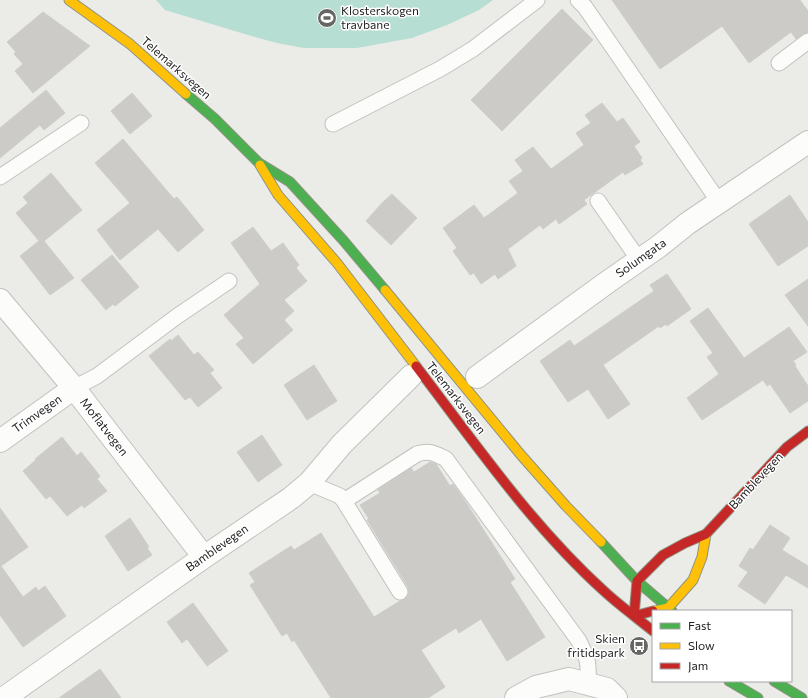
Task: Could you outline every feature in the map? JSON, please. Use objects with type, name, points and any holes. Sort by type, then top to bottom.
[{"type":"main road","name":"Telemarksvegen","points":[[70,0],[147,58],[215,118],[259,163],[278,195],[337,263],[516,497],[566,553],[604,591],[652,630]]},
{"type":"main road","name":"Telemarksvegen","points":[[259,163],[290,182],[343,240],[521,455],[566,506],[637,581],[670,610]]},
{"type":"main road","name":"Bamblevegen","points":[[637,581],[663,555],[706,534],[787,447],[808,430]]},
{"type":"main road","points":[[670,610],[693,580],[702,557],[706,534]]},
{"type":"main road","points":[[637,581],[634,616],[652,612]]},
{"type":"main road","points":[[731,682],[758,698]]},
{"type":"main road","points":[[776,682],[802,698]]},
{"type":"street","name":"Solumgata","points":[[477,377],[719,202],[808,142]]},
{"type":"street","name":"Moflatvegen","points":[[0,300],[74,388],[204,557]]},
{"type":"street","name":"Bamblevegen","points":[[4,698],[204,557],[291,498],[309,483],[342,444],[411,376]]},
{"type":"street","name":"Trimvegen","points":[[0,441],[74,388]]},
{"type":"street","points":[[516,698],[536,687],[569,679],[607,689],[616,698]]},
{"type":"lane","points":[[333,124],[440,69],[473,49],[537,0]]},
{"type":"lane","points":[[578,0],[585,7],[719,202]]},
{"type":"lane","points":[[779,63],[808,41]]},
{"type":"lane","points":[[0,177],[81,123]]},
{"type":"lane","points":[[598,201],[639,260]]},
{"type":"lane","points":[[74,388],[97,376],[176,317],[229,281]]},
{"type":"lane","points":[[344,501],[417,454],[426,451],[435,453],[446,459],[579,641],[587,656],[588,684]]},
{"type":"lane","points":[[309,483],[340,496],[400,592]]},
{"type":"green space","name":"Klosterskogen travbane","points":[[156,0],[493,0],[479,10],[447,25],[412,38],[357,48],[304,48],[277,43],[165,10]]},
{"type":"building","points":[[612,0],[800,0],[808,11],[808,32],[796,39],[791,32],[749,63],[722,26],[660,69]]},
{"type":"building","points":[[562,9],[593,40],[502,131],[471,100]]},
{"type":"building","points":[[43,12],[90,46],[33,93],[15,71],[23,64],[14,54],[16,52],[7,42]]},
{"type":"building","points":[[46,90],[65,113],[44,130],[40,125],[0,158],[0,128]]},
{"type":"building","points":[[132,93],[152,116],[130,134],[111,111]]},
{"type":"building","points":[[602,103],[617,122],[623,118],[640,142],[634,146],[642,158],[640,160],[643,164],[625,175],[623,172],[584,200],[587,204],[559,224],[556,219],[543,229],[540,225],[508,249],[516,266],[498,279],[495,274],[481,284],[474,273],[470,275],[453,251],[457,248],[443,228],[474,205],[484,218],[518,193],[509,181],[523,171],[515,160],[533,147],[551,169],[584,145],[576,133],[591,123],[585,115]]},
{"type":"building","points":[[123,139],[174,199],[177,197],[204,230],[178,252],[158,229],[120,260],[97,230],[130,203],[95,163]]},
{"type":"building","points":[[51,173],[82,210],[44,241],[74,278],[50,295],[20,256],[39,241],[16,213],[28,203],[23,197]]},
{"type":"building","points":[[392,194],[417,218],[391,245],[366,221]]},
{"type":"building","points":[[790,195],[808,222],[808,246],[778,266],[749,224]]},
{"type":"building","points":[[253,227],[271,251],[283,243],[299,265],[296,268],[307,281],[284,300],[294,311],[284,320],[293,330],[253,364],[236,344],[244,338],[224,315],[260,284],[231,243]]},
{"type":"building","points":[[112,255],[139,287],[115,306],[113,304],[106,310],[81,280]]},
{"type":"building","points":[[667,274],[691,309],[667,326],[666,324],[660,328],[659,326],[603,365],[630,404],[608,419],[588,389],[568,402],[540,361],[570,340],[574,346],[654,291],[650,285]]},
{"type":"building","points":[[808,279],[808,326],[785,295]]},
{"type":"building","points":[[708,308],[744,358],[789,327],[807,352],[793,361],[808,386],[808,401],[790,413],[770,384],[767,386],[763,380],[702,420],[687,398],[719,374],[707,357],[713,353],[690,321]]},
{"type":"building","points":[[178,335],[194,355],[198,352],[214,370],[210,373],[222,388],[198,407],[190,397],[185,400],[149,356],[170,339],[171,341]]},
{"type":"building","points":[[314,365],[337,401],[307,420],[284,385]]},
{"type":"building","points":[[262,435],[282,465],[258,482],[237,452]]},
{"type":"building","points":[[62,437],[77,456],[81,452],[100,476],[97,479],[107,491],[84,508],[82,505],[67,516],[50,496],[46,499],[23,471]]},
{"type":"building","points":[[430,462],[436,464],[450,486],[453,484],[467,504],[515,579],[510,582],[545,637],[507,661],[481,619],[459,633],[456,628],[421,650],[445,687],[428,698],[331,698],[294,640],[292,642],[287,633],[282,636],[250,585],[255,582],[249,573],[291,546],[294,550],[321,533],[374,617],[405,599],[409,595],[408,587],[367,520],[369,519],[360,505],[380,493],[378,490],[411,468],[414,472]]},
{"type":"building","points":[[0,508],[28,547],[1,566],[23,597],[36,587],[38,591],[45,586],[66,616],[23,647],[0,615]]},
{"type":"building","points":[[130,518],[149,547],[147,548],[152,555],[128,571],[105,536]]},
{"type":"building","points":[[770,525],[790,538],[782,550],[808,566],[808,588],[786,575],[765,604],[738,586],[748,572],[739,566],[750,548],[753,550]]},
{"type":"building","points":[[193,603],[228,651],[207,666],[187,639],[182,643],[167,622]]},
{"type":"building","points":[[100,669],[121,698],[59,698]]},
{"type":"traffic: fast","points":[[186,94],[215,119],[259,163],[290,182],[343,240],[385,290]]},
{"type":"traffic: fast","points":[[601,542],[637,581],[671,610]]},
{"type":"traffic: fast","points":[[731,682],[758,698]]},
{"type":"traffic: fast","points":[[776,682],[802,698]]},
{"type":"traffic: slow","points":[[69,0],[130,44],[186,94]]},
{"type":"traffic: slow","points":[[260,165],[278,195],[337,263],[416,366]]},
{"type":"traffic: slow","points":[[385,290],[521,455],[566,506],[601,542]]},
{"type":"traffic: slow","points":[[659,610],[668,608],[693,580],[702,557],[706,534]]},
{"type":"traffic: jam","points":[[416,366],[482,454],[552,539],[577,566],[604,591],[652,630]]},
{"type":"traffic: jam","points":[[652,611],[634,616],[637,581],[663,555],[706,534],[787,447],[808,431]]},
{"type":"place","name":"Klosterskogen travbane","points":[[327,18]]},
{"type":"place","name":"Skien fritidspark","points":[[639,646]]}]
